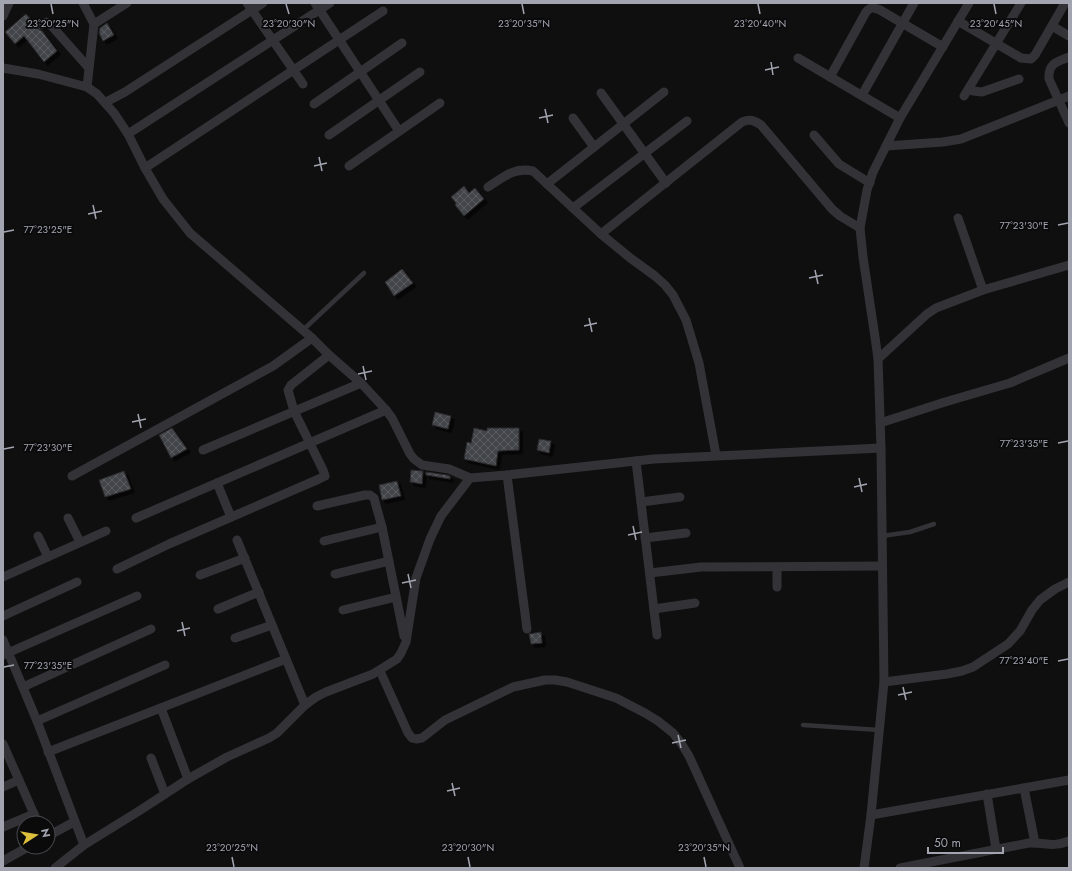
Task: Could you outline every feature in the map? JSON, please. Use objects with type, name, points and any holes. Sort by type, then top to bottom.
[{"type":"street","points":[[3,16],[9,3]]},
{"type":"street","points":[[83,3],[94,24],[88,67],[87,87]]},
{"type":"street","points":[[94,24],[127,3]]},
{"type":"street","points":[[106,102],[125,92],[249,7],[263,3]]},
{"type":"street","points":[[128,134],[272,40],[317,6],[330,3]]},
{"type":"street","points":[[862,95],[914,3]]},
{"type":"street","points":[[864,868],[884,682],[881,448],[878,358],[860,228],[873,172],[900,118],[969,3]]},
{"type":"street","points":[[964,96],[1021,3]]},
{"type":"street","points":[[958,22],[1021,58],[1031,59],[1035,55],[1065,3]]},
{"type":"street","points":[[317,6],[399,131]]},
{"type":"street","points":[[249,7],[303,84]]},
{"type":"street","points":[[830,77],[869,8],[874,7],[880,10],[943,47]]},
{"type":"street","points":[[144,168],[383,12]]},
{"type":"street","points":[[41,25],[46,22],[50,24],[88,67]]},
{"type":"street","points":[[1052,26],[1069,36]]},
{"type":"street","points":[[314,104],[402,43]]},
{"type":"street","points":[[1069,57],[1056,62],[1048,71],[1049,79],[1069,122]]},
{"type":"street","points":[[798,58],[900,118]]},
{"type":"street","points":[[3,68],[38,74],[87,87],[106,102],[128,134],[144,168],[163,199],[190,233],[303,330],[360,383],[392,418],[410,454],[417,462],[428,466],[449,468],[470,478],[506,476],[636,461],[716,455],[881,448]]},
{"type":"street","points":[[329,135],[420,72]]},
{"type":"street","points":[[970,87],[973,91],[982,92],[1020,80]]},
{"type":"street","points":[[547,184],[664,92]]},
{"type":"street","points":[[601,93],[666,183]]},
{"type":"street","points":[[886,146],[944,142],[961,139],[1069,96]]},
{"type":"street","points":[[349,166],[440,103]]},
{"type":"street","points":[[573,118],[594,147]]},
{"type":"street","points":[[601,234],[742,122],[748,120],[755,121],[760,125],[832,209],[840,216],[860,228]]},
{"type":"street","points":[[573,208],[686,121]]},
{"type":"street","points":[[814,136],[839,164],[870,183]]},
{"type":"street","points":[[488,187],[517,170],[533,171],[601,234],[665,285],[681,310],[690,331],[699,363],[716,455]]},
{"type":"street","points":[[958,218],[983,290]]},
{"type":"street","points":[[878,358],[927,314],[936,308],[983,290],[1069,265]]},
{"type":"street","points":[[72,476],[273,366],[312,338]]},
{"type":"street","points":[[117,569],[169,544],[324,476],[323,470],[294,411],[288,390],[291,385],[329,355]]},
{"type":"street","points":[[880,423],[1010,383],[1069,358]]},
{"type":"street","points":[[203,450],[360,383]]},
{"type":"street","points":[[136,518],[386,410]]},
{"type":"street","points":[[636,461],[657,635]]},
{"type":"street","points":[[506,476],[527,629]]},
{"type":"street","points":[[54,868],[84,845],[188,779],[227,757],[268,738],[283,728],[305,705],[326,692],[380,671],[397,659],[406,642],[416,578],[430,539],[441,516],[470,478]]},
{"type":"street","points":[[217,483],[231,517]]},
{"type":"street","points":[[317,506],[365,495],[374,498],[382,527],[406,642]]},
{"type":"street","points":[[641,502],[680,497]]},
{"type":"street","points":[[68,518],[80,542]]},
{"type":"street","points":[[324,541],[382,527]]},
{"type":"street","points":[[3,577],[106,531]]},
{"type":"street","points":[[645,538],[686,533]]},
{"type":"street","points":[[38,536],[48,556]]},
{"type":"street","points":[[238,540],[305,705]]},
{"type":"street","points":[[200,575],[245,558]]},
{"type":"street","points":[[335,574],[389,561]]},
{"type":"street","points":[[650,573],[701,567],[882,566]]},
{"type":"street","points":[[777,567],[777,587]]},
{"type":"street","points":[[3,616],[77,582]]},
{"type":"street","points":[[884,682],[947,674],[973,667],[1008,644],[1020,631],[1032,610],[1040,600],[1055,589],[1068,584]]},
{"type":"street","points":[[218,609],[259,592]]},
{"type":"street","points":[[6,654],[137,596]]},
{"type":"street","points":[[344,610],[396,597]]},
{"type":"street","points":[[654,609],[695,603]]},
{"type":"street","points":[[235,638],[272,625]]},
{"type":"street","points":[[23,687],[151,629]]},
{"type":"street","points":[[3,640],[6,654],[23,687],[37,721],[84,845]]},
{"type":"street","points":[[48,752],[286,659]]},
{"type":"street","points":[[37,721],[165,665]]},
{"type":"street","points":[[380,671],[408,733],[412,738],[416,739],[422,738],[445,720],[513,687],[544,680],[567,682],[604,694],[645,713],[673,733],[689,756],[740,868]]},
{"type":"street","points":[[161,708],[188,779]]},
{"type":"street","points":[[3,827],[34,814],[4,746]]},
{"type":"street","points":[[151,758],[166,794]]},
{"type":"street","points":[[3,788],[19,780]]},
{"type":"street","points":[[871,814],[1069,780]]},
{"type":"street","points":[[1024,788],[1035,843]]},
{"type":"street","points":[[987,794],[996,849]]},
{"type":"street","points":[[56,832],[74,822]]},
{"type":"street","points":[[900,868],[996,849],[1035,843],[1055,845],[1069,841]]},
{"type":"street","points":[[3,861],[16,854]]},
{"type":"lane","points":[[303,330],[364,273]]},
{"type":"lane","points":[[882,536],[910,532],[934,524]]},
{"type":"lane","points":[[803,726],[879,730]]},
{"type":"building","points":[[26,14],[35,24],[36,28],[42,31],[57,51],[44,62],[24,36],[15,44],[5,32]]},
{"type":"building","points":[[107,23],[114,35],[103,41],[99,33],[100,28]]},
{"type":"building","points":[[464,186],[469,193],[475,188],[484,199],[464,216],[455,205],[456,203],[451,197]]},
{"type":"building","points":[[402,269],[413,283],[394,296],[385,282]]},
{"type":"building","points":[[435,412],[451,416],[448,429],[432,425]]},
{"type":"building","points":[[172,428],[187,449],[171,458],[159,435]]},
{"type":"building","points":[[474,428],[487,431],[487,428],[519,428],[519,450],[498,451],[496,466],[464,459],[467,442],[471,443]]},
{"type":"building","points":[[539,439],[551,441],[549,453],[537,450]]},
{"type":"building","points":[[411,470],[423,471],[422,484],[410,482]]},
{"type":"building","points":[[124,471],[131,489],[105,497],[99,480]]},
{"type":"building","points":[[426,472],[447,475],[450,476],[450,479],[426,475]]},
{"type":"building","points":[[397,481],[401,496],[382,500],[379,485]]},
{"type":"building","points":[[541,632],[542,643],[531,644],[529,634]]}]
